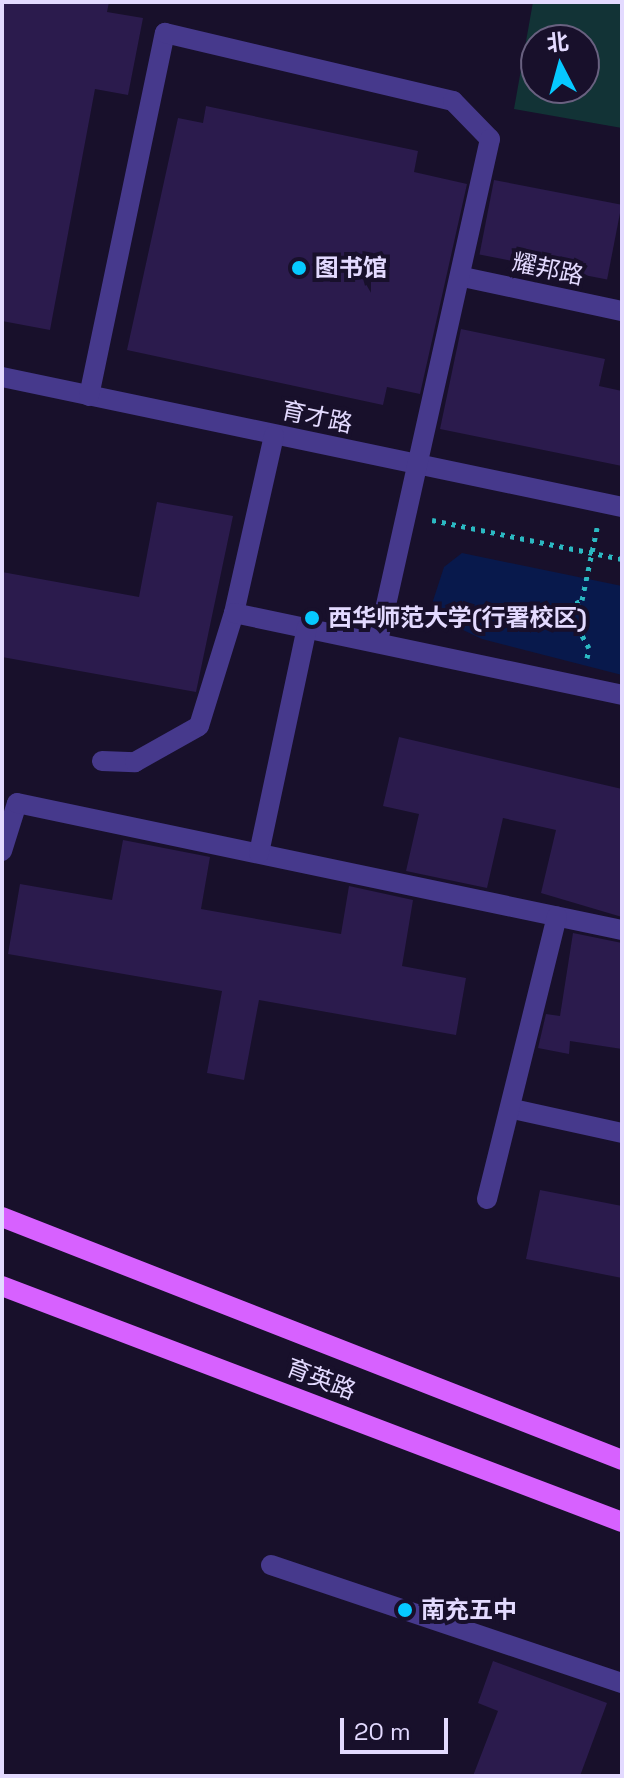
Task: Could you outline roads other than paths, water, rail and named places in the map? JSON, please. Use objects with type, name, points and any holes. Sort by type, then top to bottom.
[{"type":"main road","points":[[2,1217],[622,1460]]},
{"type":"main road","name":"育英路","points":[[2,1286],[622,1522]]},
{"type":"street","points":[[89,396],[165,33],[453,101],[490,139],[463,277],[378,641]]},
{"type":"street","name":"耀邦路","points":[[463,277],[622,311]]},
{"type":"street","name":"育才路","points":[[2,377],[613,505]]},
{"type":"street","points":[[102,761],[135,762],[199,726],[234,613],[274,435]]},
{"type":"street","points":[[234,613],[622,695]]},
{"type":"street","points":[[259,853],[307,627]]},
{"type":"street","points":[[2,851],[17,803],[622,930]]},
{"type":"street","points":[[487,1199],[513,1109],[557,917]]},
{"type":"street","points":[[513,1109],[622,1133]]},
{"type":"street","points":[[271,1565],[622,1683]]},
{"type":"water","points":[[462,553],[622,586],[622,675],[482,639],[436,617],[431,607],[444,567]]},
{"type":"place","name":"图书馆","points":[[299,268]]},
{"type":"place","name":"西华师范大学(行署校区)","points":[[312,618]]},
{"type":"place","name":"南充五中","points":[[405,1610]]}]
